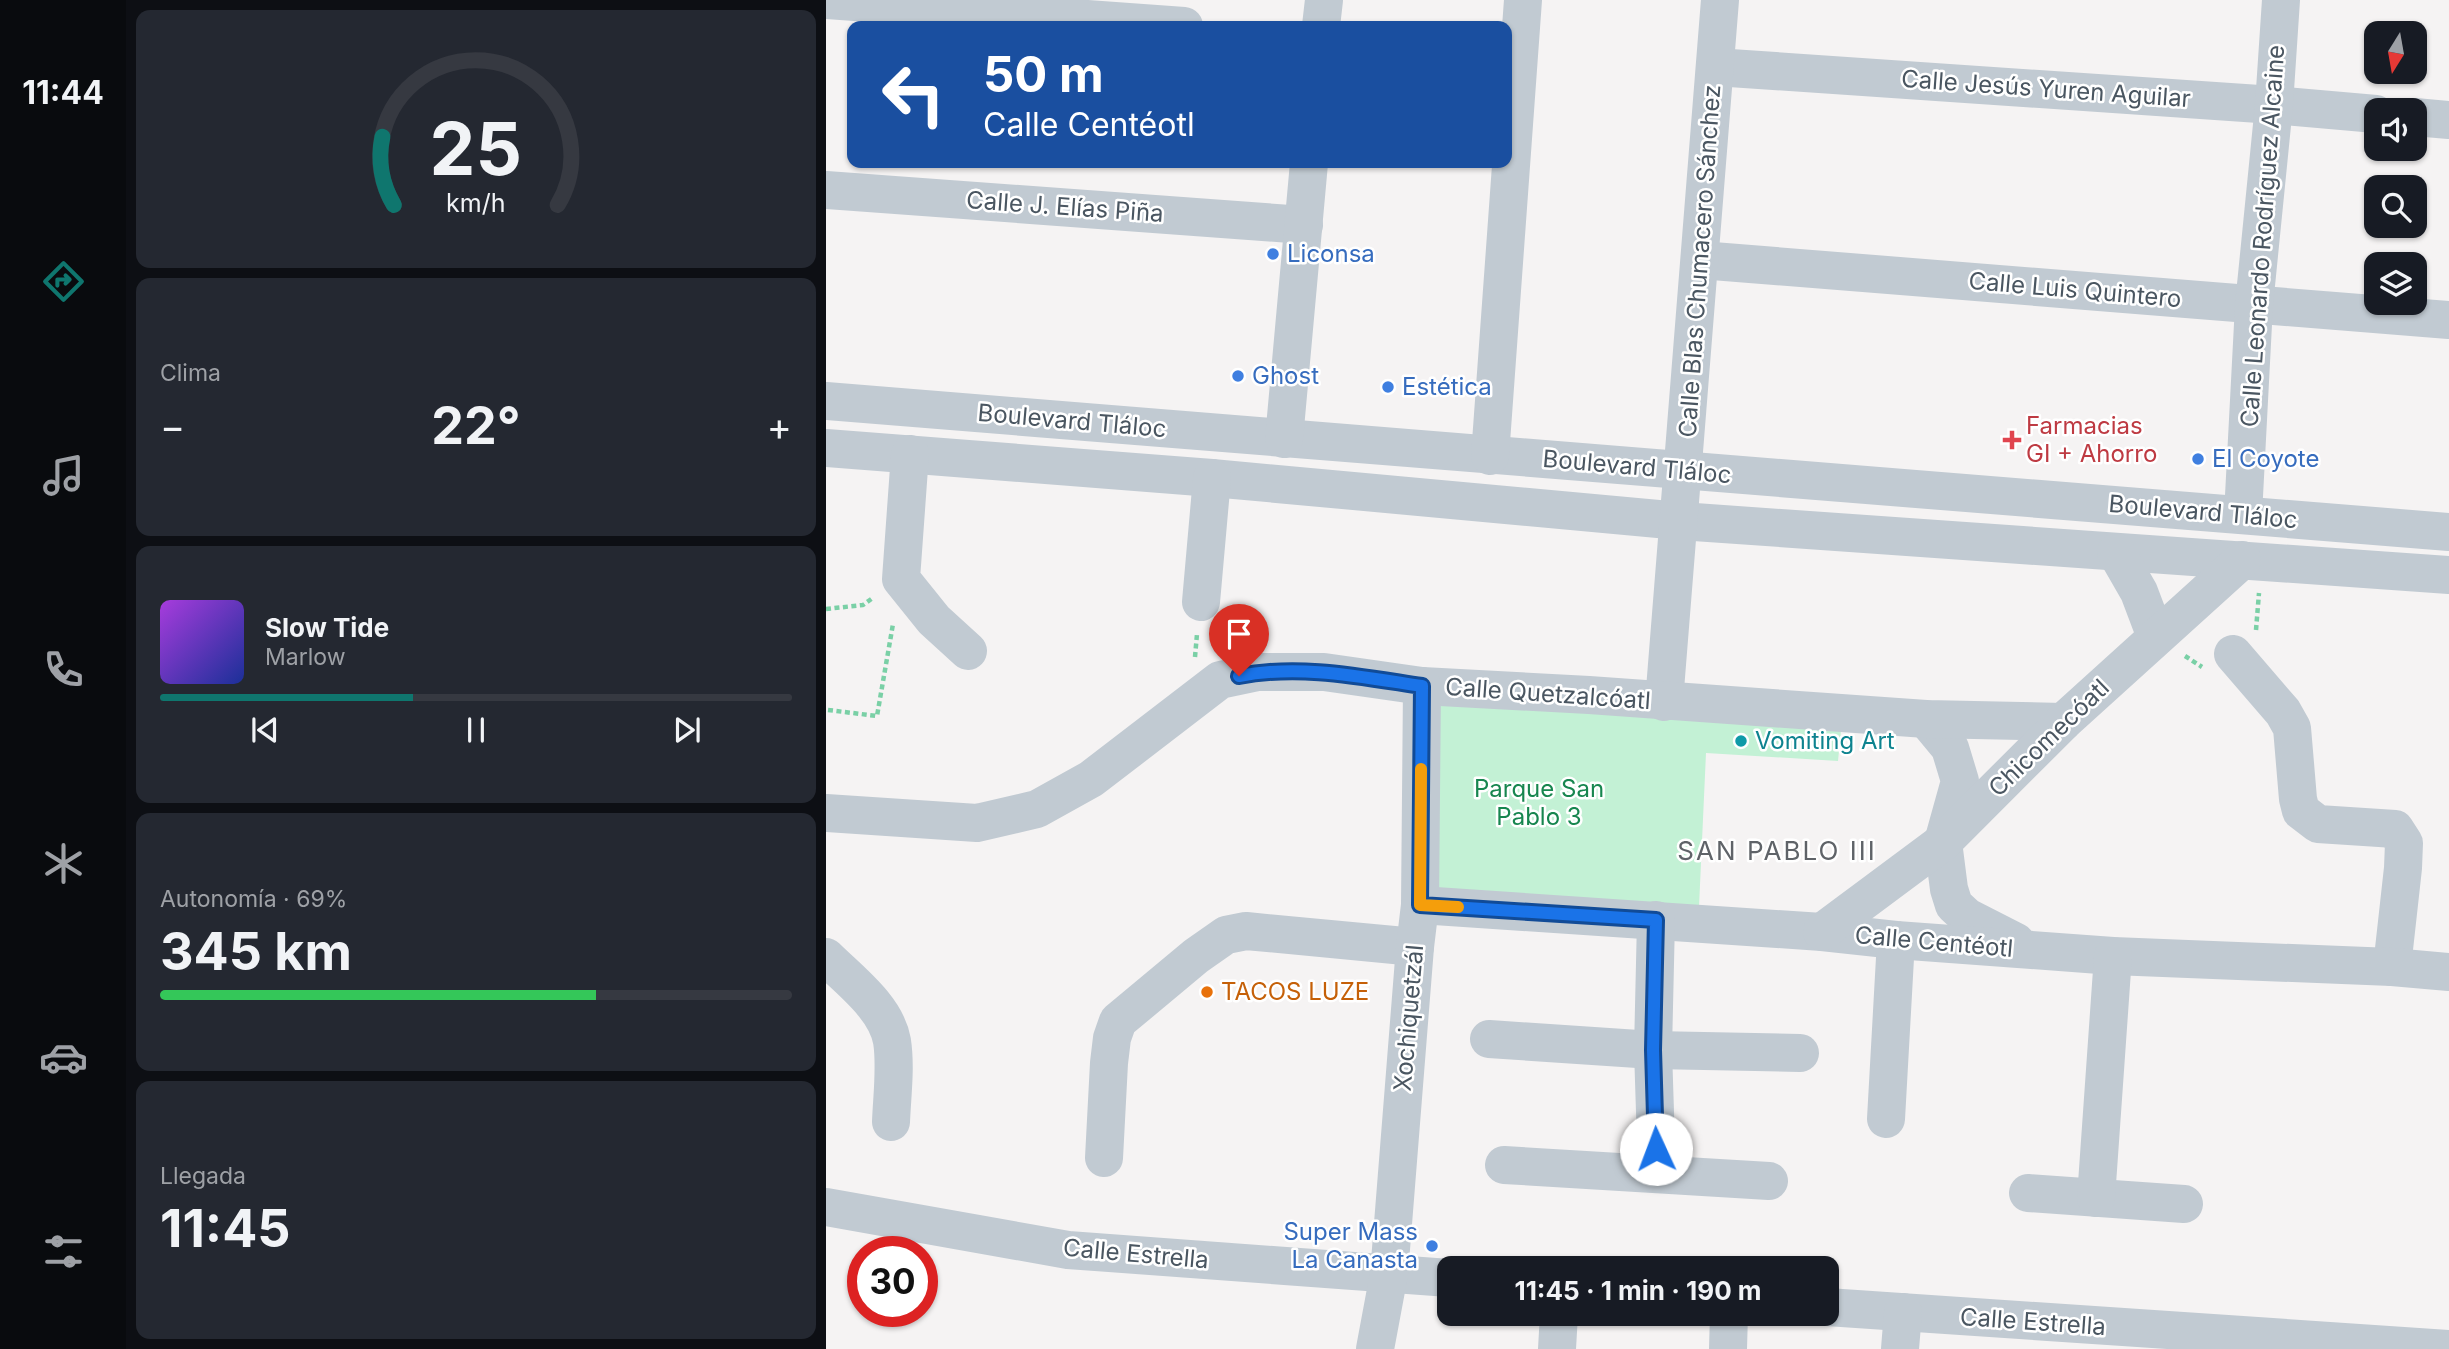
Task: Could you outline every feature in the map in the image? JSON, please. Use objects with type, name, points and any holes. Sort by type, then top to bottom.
[{"type":"street","points":[[826,0],[1115,21]]},
{"type":"street","points":[[1322,21],[1324,0]]},
{"type":"street","points":[[1512,152],[1523,0]]},
{"type":"street","name":"Calle Blas Chumacero Sánchez","points":[[1664,702],[1720,0]]},
{"type":"street","name":"Calle Leonardo Rodríguez Alcaine","points":[[2243,515],[2254,305],[2274,105],[2281,0]]},
{"type":"street","name":"Calle Jesús Yuren Aguilar","points":[[1715,67],[2364,113]]},
{"type":"street","points":[[2427,118],[2449,120]]},
{"type":"street","points":[[1284,439],[1309,168]]},
{"type":"street","points":[[1490,456],[1511,168]]},
{"type":"street","name":"Calle J. Elías Piña","points":[[826,190],[1304,225]]},
{"type":"street","name":"Calle Luis Quintero","points":[[1700,260],[2449,320]]},
{"type":"street","name":"Boulevard Tláloc","points":[[826,401],[2449,533]]},
{"type":"street","name":"Boulevard Tláloc","points":[[826,449],[1212,478],[1680,521],[2449,575]]},
{"type":"street","points":[[910,454],[901,579],[934,620],[968,651]]},
{"type":"street","points":[[1201,602],[1212,478]]},
{"type":"street","points":[[2116,552],[2139,592],[2156,637]]},
{"type":"street","name":"Chicomecóatl","points":[[1822,932],[1943,842],[2063,722],[2242,560]]},
{"type":"street","points":[[2234,654],[2283,712],[2292,728],[2301,811],[2318,824],[2395,829],[2404,843],[2392,967]]},
{"type":"street","name":"Calle Quetzalcóatl","points":[[826,813],[977,823],[1037,809],[1091,779],[1220,680],[1258,672],[1324,672],[1422,686],[1926,719],[2063,722]]},
{"type":"street","name":"Xochiquetzál","points":[[1375,1349],[1389,1274],[1420,905],[1422,686]]},
{"type":"street","points":[[1926,719],[1950,748],[1960,780],[1943,842],[1949,889],[1954,905],[1967,917],[2031,949]]},
{"type":"street","name":"Calle Centéotl","points":[[1420,905],[1822,932],[2113,956],[2392,967],[2449,972]]},
{"type":"street","points":[[1656,920],[1653,1050],[1657,1174]]},
{"type":"street","points":[[1104,1158],[1109,1063],[1112,1038],[1118,1021],[1196,956],[1226,935],[1246,931],[1415,947]]},
{"type":"street","points":[[1886,1119],[1896,940]]},
{"type":"street","points":[[2096,1198],[2113,956]]},
{"type":"street","points":[[826,957],[878,1010],[888,1028],[892,1040],[893,1065],[891,1122]]},
{"type":"street","points":[[1489,1039],[1653,1050],[1800,1053]]},
{"type":"street","points":[[1504,1165],[1769,1181]]},
{"type":"street","points":[[2028,1193],[2184,1204]]},
{"type":"street","name":"Calle Estrella","points":[[826,1207],[1069,1250],[1437,1277]]},
{"type":"street","name":"Calle Estrella","points":[[1839,1311],[1901,1331],[2449,1349]]},
{"type":"street","points":[[1557,1349],[1558,1326]]},
{"type":"street","points":[[1728,1349],[1729,1326]]},
{"type":"path","points":[[826,609],[863,605],[901,579]]},
{"type":"path","points":[[828,710],[877,716],[901,579]]},
{"type":"path","points":[[1189,703],[1201,602]]},
{"type":"green space","name":"Parque San Pablo 3","points":[[1436,702],[1841,731],[1838,761],[1706,753],[1699,907],[1436,890]]},
{"type":"slow traffic","points":[[1421,769],[1420,905],[1458,907]]},
{"type":"place","name":"Liconsa","points":[[1273,254]]},
{"type":"place","name":"Ghost","points":[[1238,376]]},
{"type":"place","name":"Estética","points":[[1388,387]]},
{"type":"place","name":"Farmacias GI + Ahorro","points":[[2012,440]]},
{"type":"place","name":"El Coyote","points":[[2198,459]]},
{"type":"place","name":"Vomiting Art","points":[[1741,741]]},
{"type":"place","name":"TACOS LUZE","points":[[1207,992]]},
{"type":"place","name":"Super Mass La Canasta","points":[[1432,1246]]},
{"type":"district","name":"SAN PABLO III","points":[[1777,851]]},
{"type":"route","points":[[1239,676],[1258,672],[1324,672],[1422,686],[1420,905],[1656,920],[1653,1050],[1656,1149]]}]
